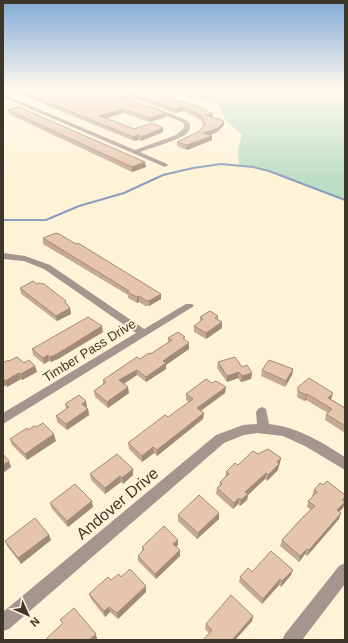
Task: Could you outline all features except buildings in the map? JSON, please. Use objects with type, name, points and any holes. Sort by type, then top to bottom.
[{"type":"street","points":[[63,121],[165,165]]},
{"type":"street","points":[[134,152],[185,132],[187,124],[183,121]]},
{"type":"street","points":[[3,256],[15,256],[30,259],[46,266],[143,333]]},
{"type":"street","name":"Timber Pass Drive","points":[[3,420],[189,306]]},
{"type":"street","points":[[262,412],[263,429]]},
{"type":"street","name":"Andover Drive","points":[[3,623],[220,440],[243,430],[263,429],[296,435],[313,442],[345,464]]},
{"type":"street","points":[[291,640],[345,571]]},
{"type":"green space","points":[[227,121],[345,121],[345,201],[280,175],[253,167],[239,165],[238,149],[242,135]]},
{"type":"waterway","points":[[3,220],[46,220],[79,206],[124,193],[163,175],[193,168],[221,164],[253,167],[269,171],[345,200]]}]
